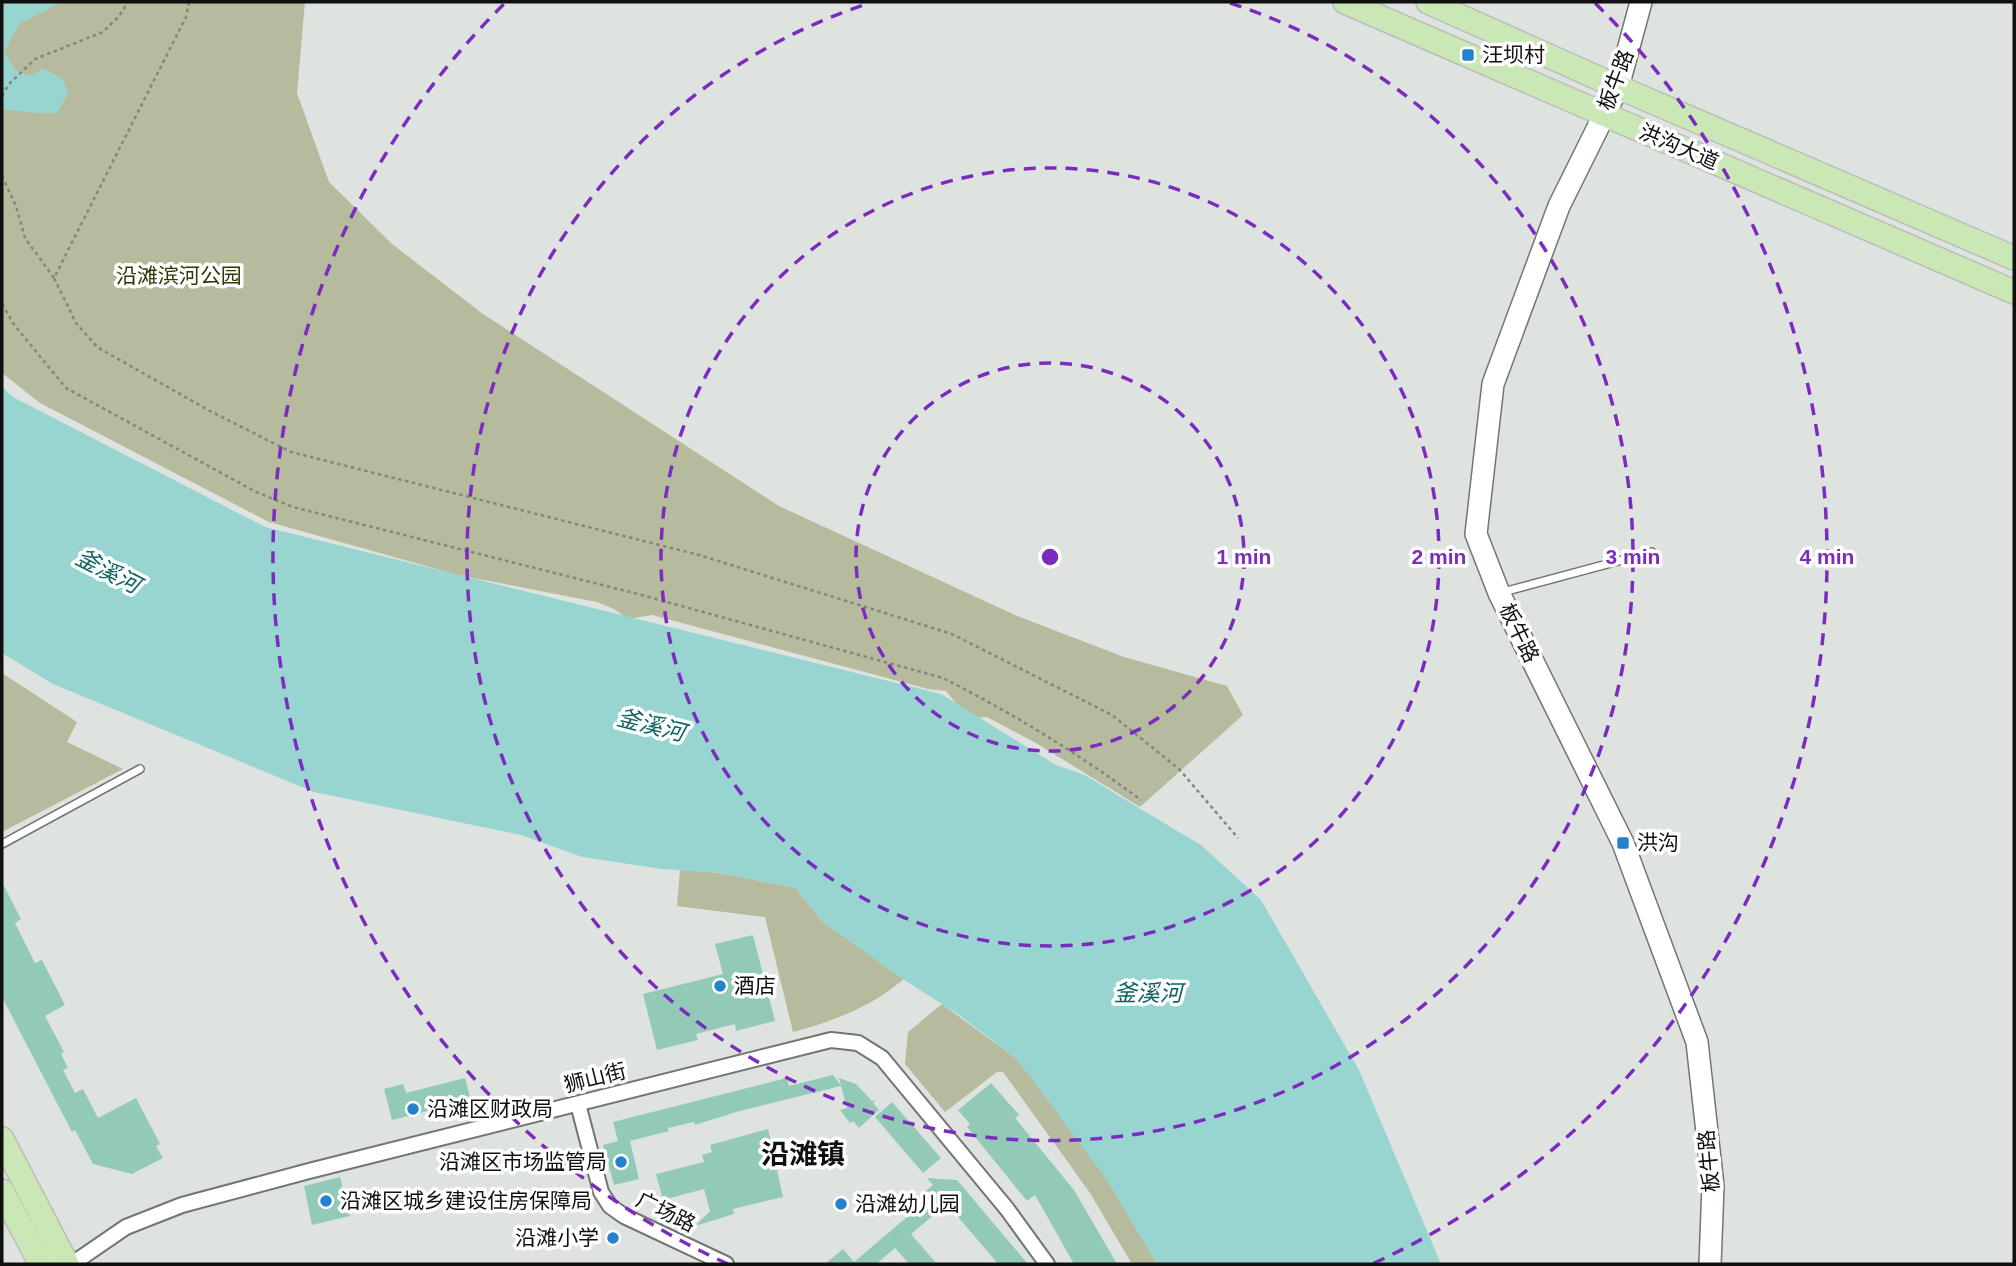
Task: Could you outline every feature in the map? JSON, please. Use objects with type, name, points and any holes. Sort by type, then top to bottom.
[{"type":"main road","name":"洪沟大道","points":[[1345,2],[2014,292]]},
{"type":"main road","name":"洪沟大道","points":[[1427,2],[1618,88],[2014,258]]},
{"type":"main road","name":"板牛路","points":[[1641,2],[1618,88],[1559,206],[1493,384],[1476,534],[1499,593],[1623,844],[1697,1042],[1713,1186],[1710,1264]]},
{"type":"main road","points":[[2,1139],[69,1264]]},
{"type":"main road","points":[[2,1191],[41,1264]]},
{"type":"street","name":"狮山街","points":[[69,1264],[126,1227],[182,1205],[831,1040],[858,1043],[882,1058],[1007,1209],[1047,1264]]},
{"type":"street","name":"广场路","points":[[578,1104],[601,1192],[610,1206],[624,1216],[726,1264]]},
{"type":"lane","points":[[1499,593],[1652,552]]},
{"type":"lane","points":[[2,844],[140,769]]},
{"type":"path","points":[[2,96],[9,85],[35,60],[103,32],[128,2]]},
{"type":"path","points":[[54,278],[186,17],[189,2]]},
{"type":"path","points":[[2,176],[16,206],[24,238],[54,278],[76,323],[97,347],[210,411],[291,452],[699,555],[952,634],[1112,715],[1179,769],[1238,838]]},
{"type":"path","points":[[2,194],[8,190]]},
{"type":"path","points":[[2,304],[15,326],[66,388],[256,492],[293,507],[634,593],[943,678],[1000,708],[1101,771],[1141,800]]},
{"type":"green space","name":"沿滩滨河公园","points":[[2,2],[305,2],[297,93],[329,182],[392,244],[483,314],[779,506],[1015,615],[1124,657],[1227,686],[1243,715],[1140,807],[1036,743],[987,717],[974,718],[960,708],[946,691],[928,689],[652,615],[628,619],[597,602],[458,575],[269,522],[40,403],[2,373]]},
{"type":"green space","points":[[2,673],[77,722],[67,742],[123,769],[2,832]]},
{"type":"green space","points":[[680,870],[720,873],[796,888],[822,921],[904,979],[878,998],[852,1012],[793,1032],[765,917],[677,906]]},
{"type":"green space","points":[[942,1004],[1018,1060],[1108,1180],[1157,1264],[1132,1264],[1090,1193],[1003,1072],[997,1072],[945,1112],[905,1064],[908,1032]]},
{"type":"water","points":[[2,2],[62,2],[19,24],[4,52],[15,70],[30,76],[43,68],[63,79],[68,94],[57,113],[2,109]]},
{"type":"water","name":"釜溪河","points":[[2,387],[13,397],[265,527],[941,694],[1056,765],[1085,775],[1201,845],[1261,900],[1359,1070],[1441,1264],[1157,1264],[1107,1180],[1018,1060],[959,1015],[895,974],[822,921],[796,888],[720,873],[662,869],[582,857],[521,835],[314,792],[53,684],[2,653]]},
{"type":"building","points":[[2,882],[21,919],[15,923],[35,963],[42,960],[65,1005],[45,1016],[64,1052],[61,1054],[68,1068],[63,1070],[75,1093],[83,1089],[98,1118],[136,1098],[160,1144],[156,1146],[163,1158],[132,1174],[93,1164],[75,1130],[72,1132],[2,997]]},
{"type":"building","name":"酒店","points":[[753,935],[775,1021],[736,1031],[735,1024],[696,1034],[698,1040],[657,1050],[643,994],[723,974],[715,944]]},
{"type":"building","points":[[833,1075],[841,1085],[839,1078],[856,1084],[872,1101],[876,1100],[873,1103],[879,1110],[859,1128],[853,1121],[850,1123],[840,1110],[847,1108],[841,1086],[695,1125],[694,1122],[668,1128],[669,1131],[630,1141],[639,1179],[614,1185],[603,1145],[618,1141],[613,1122],[787,1078],[789,1086]]},
{"type":"building","name":"沿滩区财政局","points":[[465,1078],[471,1100],[392,1120],[384,1089],[403,1084],[406,1093]]},
{"type":"building","points":[[991,1083],[1019,1115],[1015,1118],[1074,1190],[1117,1264],[1074,1264],[1035,1195],[1027,1201],[967,1127],[970,1124],[958,1110]]},
{"type":"building","points":[[892,1102],[941,1158],[923,1173],[875,1117]]},
{"type":"building","points":[[768,1129],[783,1197],[733,1209],[734,1214],[695,1226],[710,1211],[704,1189],[663,1200],[656,1174],[704,1162],[702,1155],[712,1152],[710,1145]]},
{"type":"building","name":"沿滩区城乡建设住房保障局","points":[[340,1177],[350,1216],[312,1225],[304,1186]]},
{"type":"building","points":[[927,1178],[957,1180],[1028,1264],[998,1264],[947,1204],[911,1234],[937,1264],[909,1264],[895,1248],[876,1264],[825,1264],[843,1249],[854,1262],[914,1211],[909,1205],[933,1185]]},
{"type":"place","name":"汪坝村","points":[[1468,55]]},
{"type":"place","name":"洪沟","points":[[1623,843]]},
{"type":"place","name":"酒店","points":[[720,986]]},
{"type":"place","name":"沿滩区财政局","points":[[413,1109]]},
{"type":"place","name":"沿滩区市场监管局","points":[[621,1162]]},
{"type":"place","name":"沿滩区城乡建设住房保障局","points":[[326,1201]]},
{"type":"place","name":"沿滩幼儿园","points":[[841,1204]]},
{"type":"place","name":"沿滩小学","points":[[613,1238]]},
{"type":"district","name":"沿滩镇","points":[[803,1154]]}]
